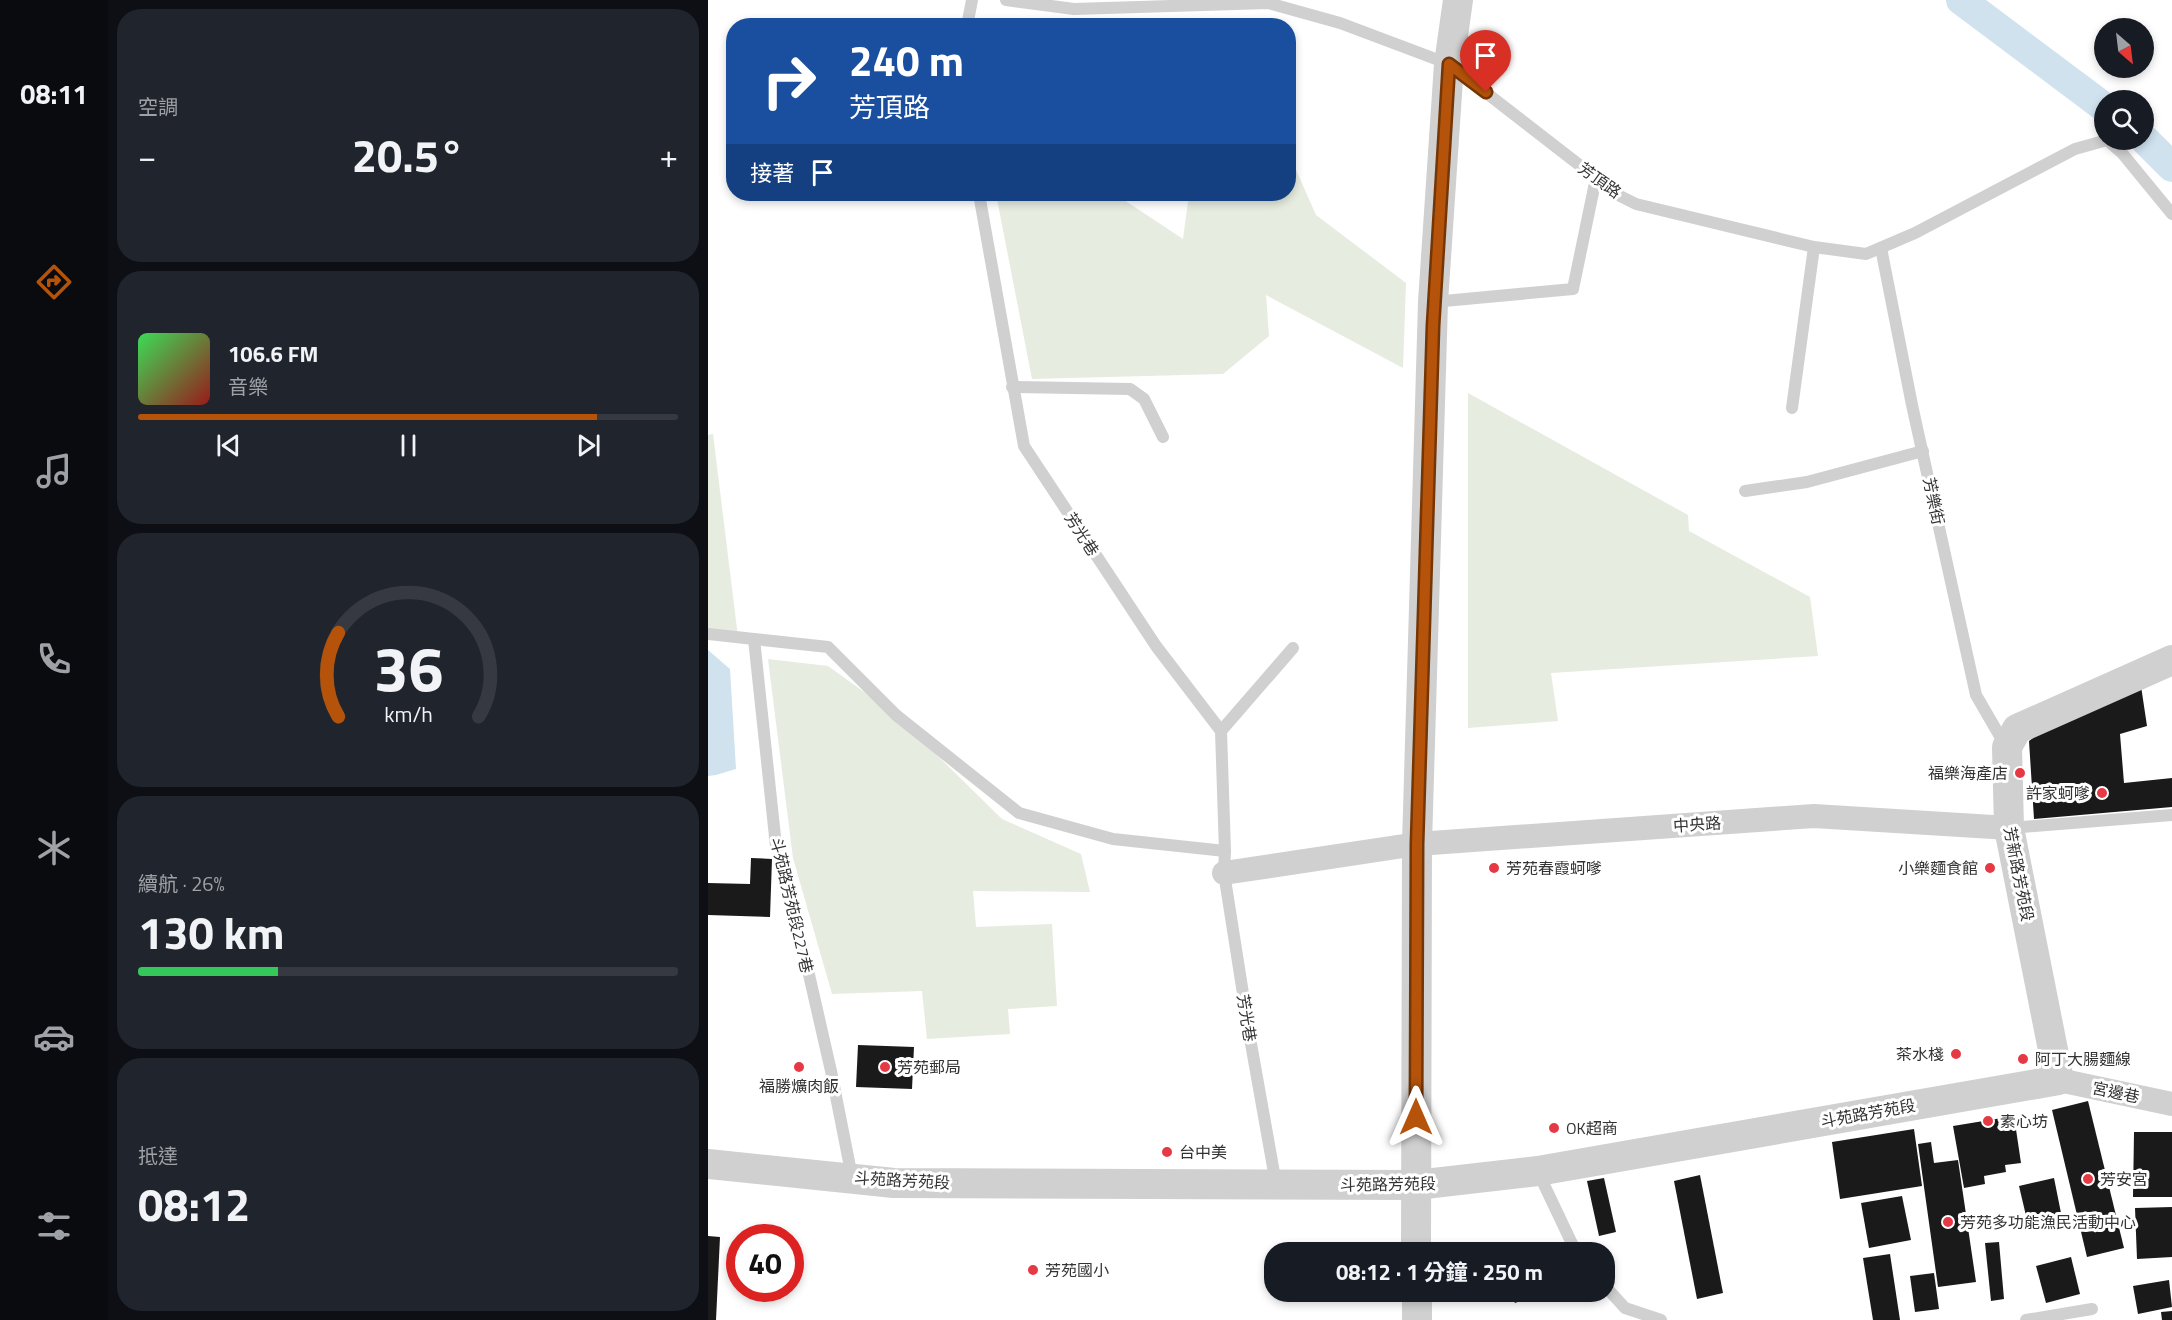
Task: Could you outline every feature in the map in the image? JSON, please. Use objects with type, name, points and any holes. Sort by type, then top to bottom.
[{"type":"street","points":[[1416,1242],[1417,844],[1433,302],[1449,64],[1458,0]]},
{"type":"street","points":[[2007,747],[2017,729],[2172,660]]},
{"type":"street","name":"芳新路芳苑段","points":[[2007,747],[2009,828],[2060,1080]]},
{"type":"street","name":"中央路","points":[[1225,862],[1417,844],[1814,816],[2009,828]]},
{"type":"street","name":"斗苑路芳苑段","points":[[708,1164],[894,1183],[1416,1185],[1538,1171],[2060,1080]]},
{"type":"street","name":"宮邊巷","points":[[2060,1080],[2172,1104]]},
{"type":"street","points":[[1417,1302],[1417,1320]]},
{"type":"lane","points":[[969,18],[972,0]]},
{"type":"lane","name":"芳頂路","points":[[1006,0],[1074,9],[1268,3],[1340,23],[1449,64],[1618,195],[1636,204],[1814,247],[1866,254],[1915,233],[2075,149],[2107,140],[2122,153],[2172,214]]},
{"type":"lane","points":[[1433,302],[1573,289],[1596,178]]},
{"type":"lane","name":"芳光巷","points":[[981,201],[1024,446],[1156,646],[1221,731],[1225,862],[1250,1038],[1276,1185]]},
{"type":"lane","points":[[1792,408],[1814,247]]},
{"type":"lane","name":"芳樂街","points":[[1881,248],[1976,694],[2007,747]]},
{"type":"lane","points":[[1012,387],[1130,389],[1144,399],[1163,436]]},
{"type":"lane","points":[[1745,491],[1807,482],[1923,451]]},
{"type":"lane","points":[[708,634],[828,647],[896,715],[1019,813],[1113,839],[1225,862]]},
{"type":"lane","name":"斗苑路芳苑段227巷","points":[[754,639],[776,846],[802,944],[831,1071],[852,1178]]},
{"type":"lane","points":[[1221,731],[1293,648]]},
{"type":"lane","name":"中央路","points":[[2009,828],[2172,815]]},
{"type":"lane","points":[[1538,1171],[1571,1242]]},
{"type":"lane","points":[[1615,1297],[1625,1308],[1661,1320]]},
{"type":"lane","points":[[2026,1320],[2092,1309]]},
{"type":"shaded area","points":[[1296,170],[1316,215],[1406,283],[1403,368],[1266,295],[1269,336],[1223,374],[1032,379],[997,201],[1126,201],[1183,239],[1188,201],[1296,201]]},
{"type":"shaded area","points":[[1468,393],[1688,515],[1689,531],[1810,597],[1818,656],[1551,673],[1558,721],[1468,728]]},
{"type":"shaded area","points":[[713,434],[738,637],[708,634],[708,435]]},
{"type":"shaded area","points":[[768,659],[828,666],[896,715],[1002,819],[1081,854],[1090,892],[973,891],[976,927],[1052,924],[1057,1006],[1008,1009],[1010,1034],[927,1039],[922,991],[832,994],[793,858]]},
{"type":"water","points":[[708,650],[730,669],[736,769],[708,776]]},
{"type":"building","points":[[2141,686],[2147,726],[2120,734],[2124,783],[2172,778],[2172,807],[2034,819],[2029,741],[2051,724]]},
{"type":"building","points":[[751,858],[772,859],[770,917],[708,915],[708,883],[750,884]]},
{"type":"building","name":"芳苑郵局","points":[[858,1045],[914,1047],[912,1089],[856,1087]]},
{"type":"building","name":"芳安宮","points":[[2088,1101],[2124,1248],[2087,1257],[2052,1110]]},
{"type":"building","points":[[2014,1116],[2021,1163],[2005,1165],[2006,1172],[1984,1176],[1985,1184],[1964,1188],[1953,1126]]},
{"type":"building","points":[[1914,1129],[1922,1186],[1840,1199],[1832,1142]]},
{"type":"building","points":[[2134,1132],[2172,1132],[2172,1197],[2133,1197]]},
{"type":"building","name":"芳苑多功能漁民活動中心","points":[[1931,1142],[1934,1163],[1958,1160],[1976,1282],[1938,1287],[1918,1144]]},
{"type":"building","points":[[1700,1175],[1723,1293],[1697,1299],[1674,1181]]},
{"type":"building","points":[[1604,1178],[1616,1232],[1599,1236],[1587,1181]]},
{"type":"building","points":[[2054,1178],[2061,1213],[2027,1220],[2019,1186]]},
{"type":"building","points":[[1902,1196],[1911,1240],[1869,1248],[1861,1203]]},
{"type":"building","points":[[2172,1207],[2172,1257],[2137,1259],[2135,1208]]},
{"type":"building","points":[[708,1236],[720,1237],[716,1320],[708,1320]]},
{"type":"building","points":[[1999,1242],[2004,1299],[1991,1301],[1985,1243]]},
{"type":"building","points":[[1890,1254],[1900,1320],[1873,1320],[1863,1258]]},
{"type":"building","points":[[2071,1257],[2080,1294],[2046,1303],[2036,1266]]},
{"type":"building","points":[[1934,1273],[1939,1309],[1915,1312],[1910,1276]]},
{"type":"building","points":[[2169,1280],[2172,1307],[2138,1314],[2133,1286]]},
{"type":"building","points":[[2172,1311],[2172,1320],[2162,1320],[2161,1312]]},
{"type":"waterway","points":[[1961,0],[2094,100]]},
{"type":"waterway","points":[[2154,149],[2172,167]]},
{"type":"place","name":"福樂海產店","points":[[2020,773]]},
{"type":"place","name":"許家蚵嗲","points":[[2102,793]]},
{"type":"place","name":"芳苑春霞蚵嗲","points":[[1494,868]]},
{"type":"place","name":"小樂麵食館","points":[[1990,868]]},
{"type":"place","name":"茶水棧","points":[[1956,1054]]},
{"type":"place","name":"阿丁大腸麵線","points":[[2023,1059]]},
{"type":"place","name":"福勝爌肉飯","points":[[799,1067]]},
{"type":"place","name":"芳苑郵局","points":[[885,1067]]},
{"type":"place","name":"素心坊","points":[[1988,1121]]},
{"type":"place","name":"OK超商","points":[[1554,1128]]},
{"type":"place","name":"台中美","points":[[1167,1152]]},
{"type":"place","name":"芳安宮","points":[[2088,1179]]},
{"type":"place","name":"芳苑多功能漁民活動中心","points":[[1948,1222]]},
{"type":"place","name":"芳苑國小","points":[[1033,1270]]},
{"type":"route","points":[[1416,1117],[1417,844],[1433,302],[1449,64],[1486,92]]}]
